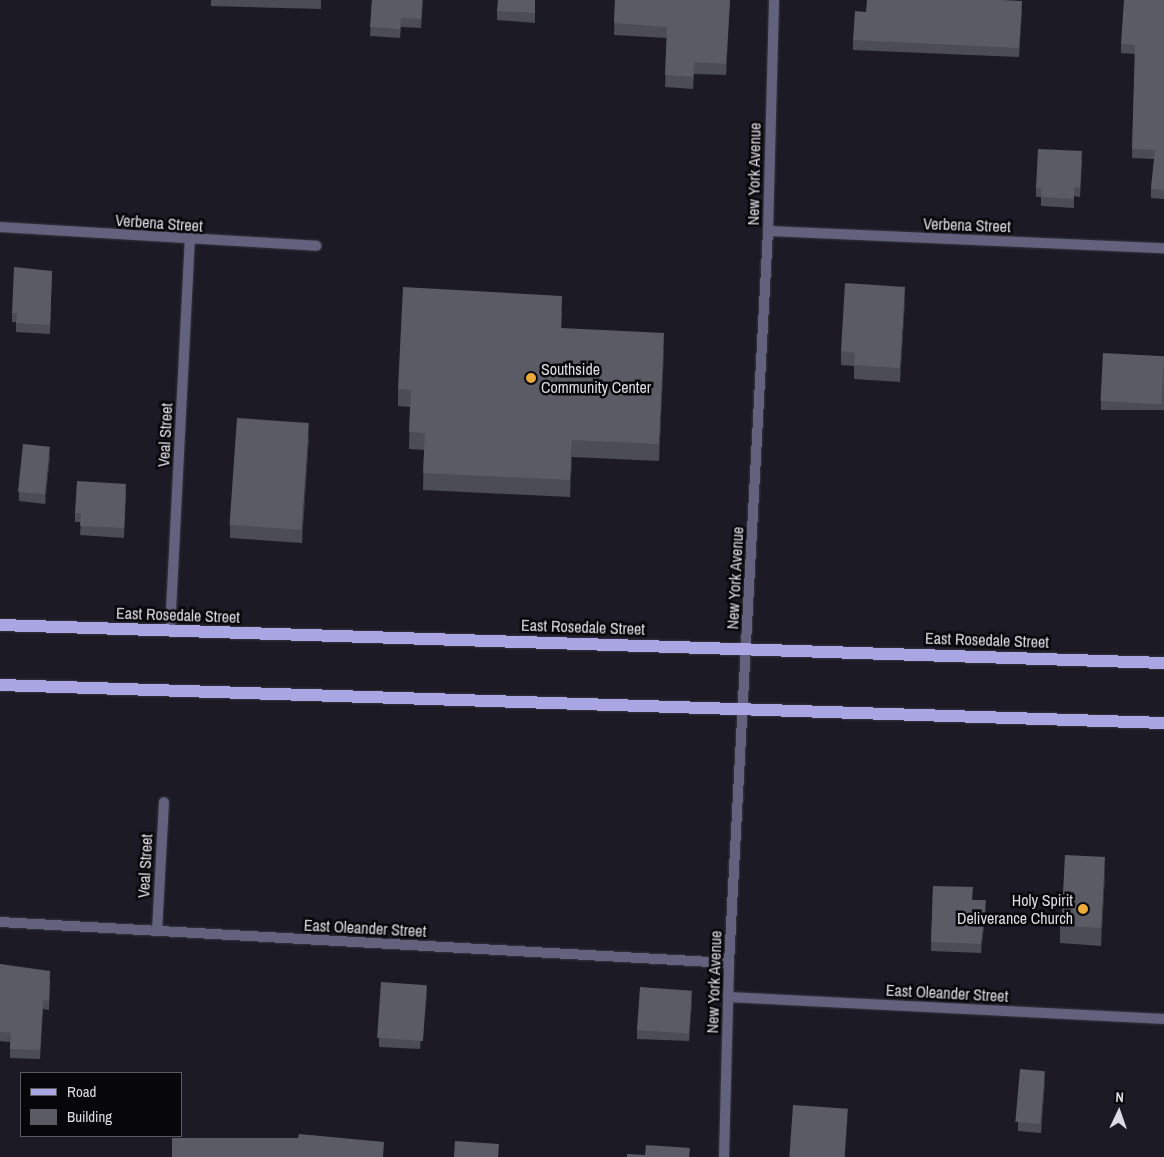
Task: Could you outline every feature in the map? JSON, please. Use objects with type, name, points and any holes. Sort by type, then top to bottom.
[{"type":"main road","name":"East Rosedale Street","points":[[0,625],[1164,663]]},
{"type":"main road","points":[[0,685],[1164,723]]},
{"type":"street","name":"New York Avenue","points":[[724,1157],[729,963],[768,231],[774,0]]},
{"type":"street","name":"Verbena Street","points":[[0,227],[190,240],[316,246]]},
{"type":"street","name":"Verbena Street","points":[[768,231],[1164,248]]},
{"type":"street","name":"Veal Street","points":[[170,631],[190,240]]},
{"type":"street","name":"Veal Street","points":[[157,931],[164,802]]},
{"type":"street","name":"East Oleander Street","points":[[0,922],[729,963]]},
{"type":"street","name":"East Oleander Street","points":[[728,997],[1164,1019]]},
{"type":"building","points":[[372,0],[422,0],[421,19],[401,18],[400,29],[370,27]]},
{"type":"building","points":[[498,0],[535,0],[535,13],[497,11]]},
{"type":"building","points":[[615,0],[730,0],[726,64],[694,62],[693,77],[665,75],[667,27],[614,23]]},
{"type":"building","points":[[867,0],[1022,1],[1019,48],[853,40],[855,11],[866,12]]},
{"type":"building","points":[[1124,0],[1164,0],[1164,190],[1151,189],[1155,150],[1132,149],[1135,45],[1121,44]]},
{"type":"building","points":[[1038,149],[1082,151],[1080,188],[1074,187],[1074,199],[1041,197],[1041,188],[1036,188]]},
{"type":"building","points":[[14,267],[52,271],[50,325],[16,323],[17,313],[12,313]]},
{"type":"building","points":[[845,283],[905,287],[900,368],[854,365],[855,353],[841,351]]},
{"type":"building","name":"Southside Community Center","points":[[403,287],[562,296],[561,328],[664,333],[659,444],[572,440],[570,480],[423,473],[425,433],[409,432],[411,390],[398,389]]},
{"type":"building","points":[[1103,353],[1164,356],[1161,404],[1100,401]]},
{"type":"building","points":[[237,418],[309,423],[301,530],[230,525]]},
{"type":"building","points":[[23,444],[50,447],[45,495],[18,492]]},
{"type":"building","points":[[77,481],[126,484],[124,528],[80,526],[81,513],[75,513]]},
{"type":"building","name":"Holy Spirit Deliverance Church","points":[[1065,855],[1105,857],[1101,928],[1061,926]]},
{"type":"building","points":[[933,886],[973,887],[972,900],[986,900],[981,944],[931,942]]},
{"type":"building","points":[[0,964],[50,971],[49,1001],[43,1000],[40,1050],[10,1049],[11,1033],[0,1032]]},
{"type":"building","points":[[381,982],[427,985],[423,1041],[377,1038]]},
{"type":"building","points":[[640,987],[692,991],[689,1034],[637,1030]]},
{"type":"building","points":[[1020,1069],[1045,1071],[1040,1124],[1015,1122]]},
{"type":"building","points":[[793,1105],[848,1109],[844,1157],[789,1157]]},
{"type":"building","points":[[299,1134],[384,1142],[383,1157],[172,1157],[172,1138],[298,1138]]},
{"type":"building","points":[[455,1141],[499,1144],[498,1157],[454,1157]]},
{"type":"building","points":[[646,1145],[690,1148],[689,1157],[627,1157],[627,1154],[645,1155]]},
{"type":"place","name":"Southside Community Center","points":[[531,378]]},
{"type":"place","name":"Holy Spirit Deliverance Church","points":[[1083,909]]}]
